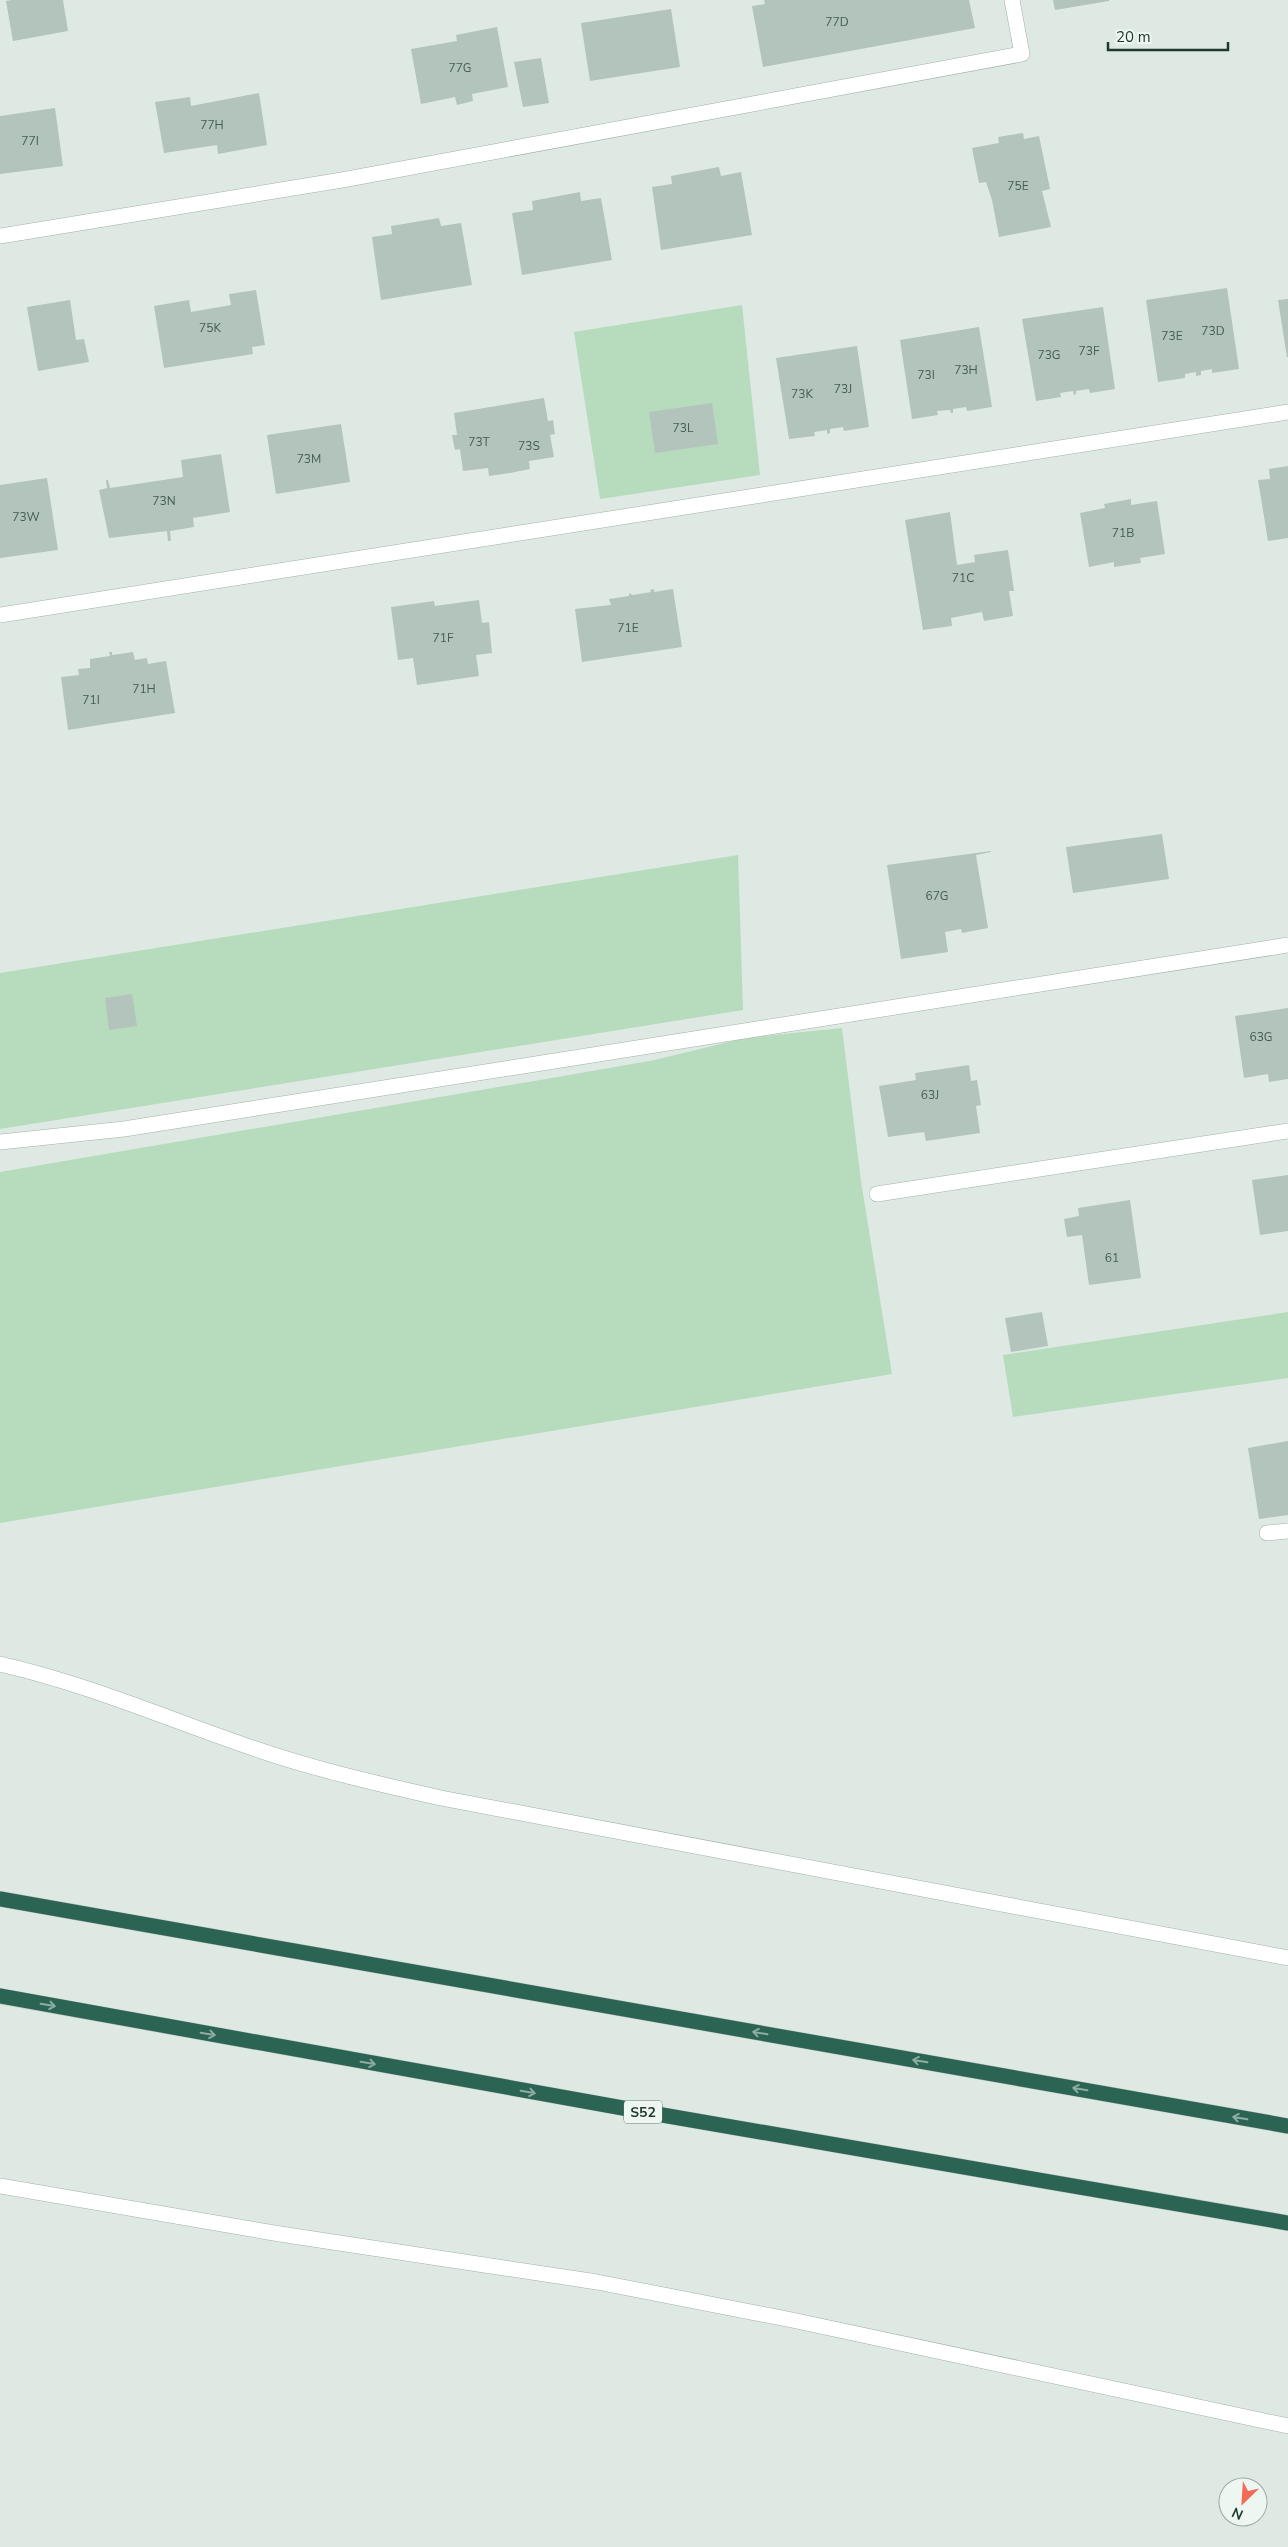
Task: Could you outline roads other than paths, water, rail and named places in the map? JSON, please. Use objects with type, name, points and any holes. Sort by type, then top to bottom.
[{"type":"highway","points":[[0,1899],[1288,2126]]},
{"type":"highway","name":"S52","points":[[0,1996],[655,2114],[1288,2223]]},
{"type":"street","points":[[0,236],[342,180],[1022,54],[1012,0]]},
{"type":"street","points":[[0,615],[1288,412]]},
{"type":"street","points":[[0,1142],[124,1129],[1288,945]]},
{"type":"street","points":[[877,1194],[1288,1131]]},
{"type":"street","points":[[1267,1533],[1288,1530]]},
{"type":"street","points":[[0,1664],[44,1674],[245,1746],[346,1777],[441,1798],[1288,1958]]},
{"type":"street","points":[[0,2186],[280,2234],[597,2282],[792,2320],[1288,2426]]}]
